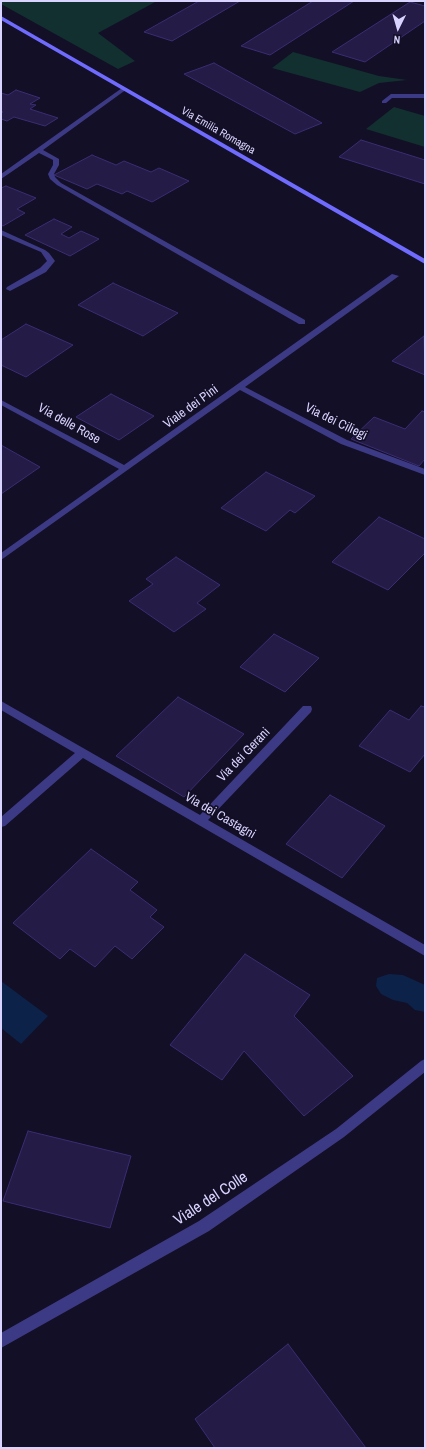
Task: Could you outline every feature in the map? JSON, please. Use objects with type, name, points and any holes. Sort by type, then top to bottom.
[{"type":"main road","name":"Via Emilia Romagna","points":[[1,18],[425,262]]},
{"type":"street","points":[[1,177],[124,89]]},
{"type":"street","points":[[384,102],[391,96],[425,96]]},
{"type":"street","points":[[38,150],[56,159],[56,165],[51,174],[52,178],[58,184],[302,322]]},
{"type":"street","points":[[1,232],[47,254],[51,261],[43,270],[10,289]]},
{"type":"street","name":"Viale dei Pini","points":[[1,557],[395,276]]},
{"type":"street","name":"Via dei Ciliegi","points":[[240,387],[344,442],[425,472]]},
{"type":"street","name":"Via delle Rose","points":[[1,402],[125,469]]},
{"type":"street","name":"Via dei Castagni","points":[[1,705],[425,951]]},
{"type":"street","name":"Via dei Gerani","points":[[201,821],[307,709]]},
{"type":"street","points":[[1,823],[82,753]]},
{"type":"street","name":"Viale del Colle","points":[[1,1341],[204,1226],[340,1133],[425,1065]]},
{"type":"green space","points":[[1,1],[157,1],[98,33],[135,61],[118,69],[1,4]]},
{"type":"green space","points":[[293,52],[379,76],[407,80],[379,83],[360,92],[272,68]]},
{"type":"green space","points":[[394,107],[425,116],[425,147],[366,129]]},
{"type":"water","points":[[389,974],[403,975],[425,985],[425,1012],[415,1010],[407,1003],[393,1000],[381,994],[376,986],[377,978]]},
{"type":"water","points":[[1,981],[48,1016],[21,1044],[1,1028]]},
{"type":"building","points":[[199,1],[240,1],[172,41],[144,32]]},
{"type":"building","points":[[313,1],[354,1],[270,55],[241,46]]},
{"type":"building","points":[[410,2],[425,6],[425,21],[365,62],[332,52]]},
{"type":"building","points":[[214,63],[322,123],[295,134],[184,74]]},
{"type":"building","points":[[16,90],[40,98],[30,104],[36,105],[30,109],[58,118],[45,126],[14,117],[7,121],[1,119],[1,113],[3,112],[1,111],[1,93],[8,95]]},
{"type":"building","points":[[361,140],[425,160],[425,184],[339,157]]},
{"type":"building","points":[[92,155],[116,165],[124,161],[151,172],[159,168],[189,181],[152,202],[127,191],[122,194],[97,184],[87,189],[54,175]]},
{"type":"building","points":[[6,186],[36,198],[17,209],[25,213],[3,226],[1,225],[1,188]]},
{"type":"building","points":[[54,219],[72,227],[61,234],[69,238],[81,231],[99,239],[70,256],[25,235]]},
{"type":"building","points":[[113,283],[178,313],[143,336],[78,305]]},
{"type":"building","points":[[26,324],[73,345],[26,377],[1,365],[1,340]]},
{"type":"building","points":[[424,336],[425,375],[392,361]]},
{"type":"building","points":[[111,394],[154,416],[119,440],[76,417]]},
{"type":"building","points":[[422,411],[425,412],[425,459],[419,466],[351,439],[374,417],[405,429]]},
{"type":"building","points":[[1,445],[40,467],[1,494]]},
{"type":"building","points":[[266,472],[315,496],[295,513],[290,510],[266,531],[221,508]]},
{"type":"building","points":[[379,517],[425,539],[425,553],[388,590],[332,562]]},
{"type":"building","points":[[176,557],[220,585],[197,603],[206,609],[174,632],[129,601],[153,584],[146,579]]},
{"type":"building","points":[[274,634],[319,658],[285,692],[240,667]]},
{"type":"building","points":[[178,697],[244,734],[184,797],[116,756]]},
{"type":"building","points":[[421,706],[425,707],[425,754],[410,772],[359,746],[390,710],[409,720]]},
{"type":"building","points":[[330,795],[385,826],[342,878],[286,844]]},
{"type":"building","points":[[91,849],[138,882],[130,890],[157,910],[150,917],[164,927],[132,959],[115,946],[95,967],[70,949],[60,959],[13,923]]},
{"type":"building","points":[[245,954],[310,995],[294,1016],[353,1076],[304,1116],[244,1051],[222,1080],[170,1045]]},
{"type":"building","points":[[28,1131],[131,1156],[110,1228],[3,1201]]},
{"type":"building","points":[[288,1344],[366,1448],[215,1448],[195,1419]]}]
